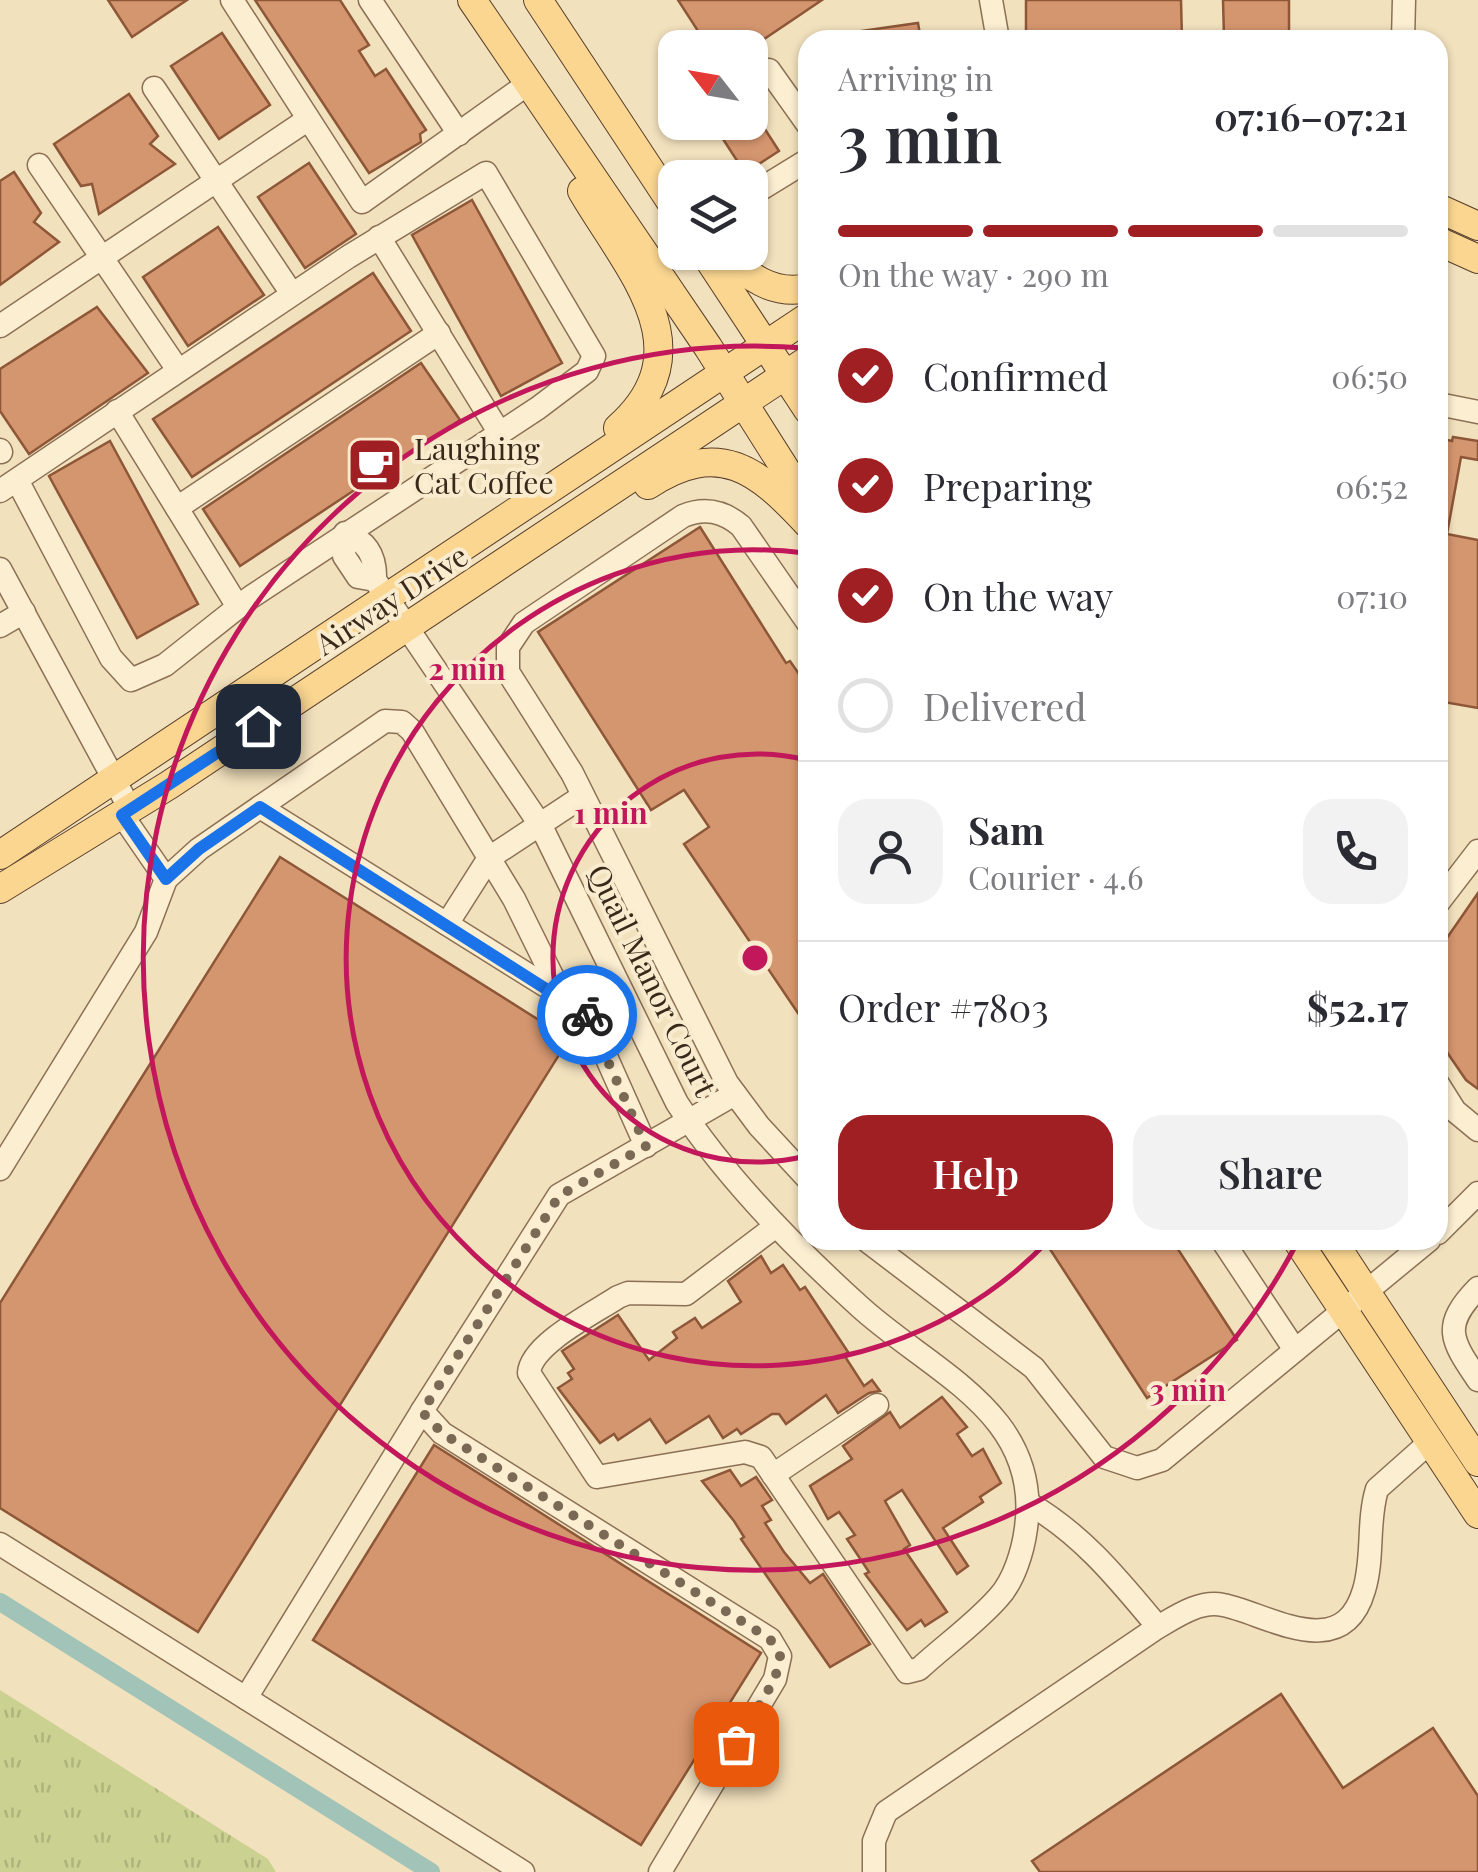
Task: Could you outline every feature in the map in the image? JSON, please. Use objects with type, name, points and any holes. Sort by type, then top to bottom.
[{"type":"main road","points":[[472,0],[532,87],[743,357],[798,402]]},
{"type":"main road","points":[[538,0],[658,180]]},
{"type":"main road","points":[[532,87],[543,124],[660,328],[660,367],[644,400],[560,479]]},
{"type":"main road","points":[[1448,212],[1478,226]]},
{"type":"main road","points":[[1448,246],[1478,259]]},
{"type":"main road","points":[[711,270],[743,357],[774,382],[798,468]]},
{"type":"main road","points":[[746,270],[764,284],[798,288]]},
{"type":"main road","name":"Airway Drive","points":[[0,855],[114,779],[380,587],[560,479],[798,322]]},
{"type":"main road","name":"Airway Drive","points":[[0,889],[126,812],[774,382]]},
{"type":"main road","points":[[478,580],[534,562],[655,481],[694,463],[714,462],[754,471],[798,514]]},
{"type":"main road","points":[[1303,1250],[1478,1514]]},
{"type":"main road","points":[[1339,1250],[1478,1462]]},
{"type":"street","points":[[232,0],[362,202],[532,87]]},
{"type":"street","points":[[370,0],[459,134]]},
{"type":"street","points":[[992,0],[996,30]]},
{"type":"street","points":[[1403,30],[1404,0]]},
{"type":"street","points":[[769,70],[798,112]]},
{"type":"street","points":[[154,88],[292,294]]},
{"type":"street","points":[[0,326],[308,120]]},
{"type":"street","points":[[39,165],[178,370]]},
{"type":"street","points":[[768,184],[798,166]]},
{"type":"street","points":[[486,172],[594,356],[587,371],[238,607],[165,665],[131,680],[112,658],[9,486],[379,237],[486,172]]},
{"type":"street","points":[[379,237],[499,432]]},
{"type":"street","points":[[177,508],[438,333]]},
{"type":"street","points":[[1448,406],[1478,412]]},
{"type":"street","points":[[117,412],[238,607]]},
{"type":"street","points":[[798,608],[742,526],[709,511],[683,516],[524,623],[508,647],[508,672],[584,796],[735,1094],[798,1168]]},
{"type":"street","name":"Quail Manor Court","points":[[345,533],[362,539],[376,562],[380,587],[541,826],[691,1124],[798,1247]]},
{"type":"street","points":[[0,568],[114,779],[126,812],[166,879]]},
{"type":"street","points":[[0,626],[24,612]]},
{"type":"street","points":[[0,1169],[146,932],[166,879],[199,849],[386,721],[402,722],[412,731],[489,858],[562,996]]},
{"type":"street","points":[[447,924],[489,858],[584,796]]},
{"type":"street","points":[[260,807],[586,1014],[646,1146]]},
{"type":"street","points":[[1448,890],[1478,850]]},
{"type":"street","points":[[246,1698],[559,1196],[691,1124],[735,1094]]},
{"type":"street","points":[[1448,1098],[1478,1130]]},
{"type":"street","points":[[1448,1222],[1478,1193]]},
{"type":"street","points":[[776,1226],[686,1294],[628,1292],[618,1297],[541,1349],[530,1362],[529,1373],[597,1477],[744,1452],[762,1457],[773,1475],[877,1405]]},
{"type":"street","name":"Quail Manor Court","points":[[773,1475],[907,1672],[919,1669],[1001,1596],[1024,1547],[1028,1480],[1012,1436],[971,1395],[859,1306],[801,1250]]},
{"type":"street","points":[[879,1250],[1034,1368],[1098,1452],[1119,1466],[1137,1468],[1162,1460],[1417,1250]]},
{"type":"street","points":[[1229,1250],[1295,1350]]},
{"type":"street","points":[[1478,1288],[1453,1320],[1453,1333],[1478,1380]]},
{"type":"street","points":[[422,1412],[442,1433],[770,1639],[780,1656],[775,1679],[660,1872]]},
{"type":"street","points":[[874,1872],[874,1840],[886,1812],[910,1792],[1158,1627],[1195,1607],[1222,1604],[1300,1632],[1340,1623],[1353,1612],[1364,1592],[1376,1489],[1430,1442]]},
{"type":"street","points":[[1028,1503],[1064,1524],[1090,1548],[1158,1627]]},
{"type":"street","points":[[0,1544],[523,1872]]},
{"type":"green space","points":[[0,1690],[268,1859],[276,1872],[0,1872]]},
{"type":"building","points":[[108,0],[187,0],[132,37]]},
{"type":"building","points":[[255,0],[340,0],[369,45],[359,51],[375,76],[386,69],[426,130],[420,134],[421,142],[369,173]]},
{"type":"building","points":[[678,0],[822,0],[768,37],[768,30],[697,30]]},
{"type":"building","points":[[1026,0],[1181,0],[1182,30],[1026,30]]},
{"type":"building","points":[[1223,0],[1289,0],[1289,30],[1224,30]]},
{"type":"building","points":[[918,23],[919,30],[868,30]]},
{"type":"building","points":[[222,33],[270,105],[219,139],[171,66]]},
{"type":"building","points":[[129,94],[158,136],[150,144],[175,164],[99,214],[92,184],[81,186],[54,144]]},
{"type":"building","points":[[768,134],[779,151],[765,160],[737,160],[724,140],[768,140]]},
{"type":"building","points":[[309,163],[356,234],[305,268],[258,197]]},
{"type":"building","points":[[14,172],[41,213],[34,222],[59,242],[0,285],[0,181]]},
{"type":"building","points":[[472,200],[562,363],[501,396],[412,235]]},
{"type":"building","points":[[218,227],[264,295],[188,346],[143,277]]},
{"type":"building","points":[[373,273],[411,331],[192,477],[153,419]]},
{"type":"building","points":[[97,307],[148,373],[29,454],[0,411],[0,369]]},
{"type":"building","points":[[421,363],[460,420],[240,566],[203,509]]},
{"type":"building","points":[[1453,437],[1478,441],[1478,460],[1461,457],[1448,528],[1448,440]]},
{"type":"building","points":[[110,441],[198,604],[137,638],[49,476]]},
{"type":"building","points":[[700,527],[786,663],[790,661],[798,673],[798,1013],[684,844],[709,827],[684,790],[651,810],[538,632]]},
{"type":"building","points":[[1448,534],[1478,540],[1478,708],[1448,703]]},
{"type":"building","points":[[280,857],[569,1039],[198,1632],[0,1508],[0,1303]]},
{"type":"building","points":[[1478,893],[1478,1089],[1466,1080],[1448,1054],[1448,936]]},
{"type":"building","points":[[1051,1250],[1178,1250],[1237,1340],[1147,1398]]},
{"type":"building","points":[[761,1256],[771,1273],[783,1265],[800,1290],[805,1287],[848,1352],[844,1355],[864,1386],[872,1380],[880,1391],[869,1393],[838,1413],[826,1395],[786,1424],[779,1414],[772,1414],[741,1434],[737,1429],[723,1438],[709,1416],[666,1443],[650,1419],[618,1440],[614,1434],[600,1443],[558,1388],[572,1379],[568,1373],[574,1369],[562,1351],[618,1315],[649,1360],[677,1338],[673,1332],[695,1318],[702,1328],[741,1302],[728,1281]]},
{"type":"building","points":[[942,1397],[967,1427],[957,1434],[972,1456],[983,1449],[1001,1483],[980,1497],[983,1502],[943,1528],[968,1566],[957,1574],[902,1490],[885,1501],[910,1545],[904,1549],[947,1612],[925,1626],[921,1620],[907,1630],[865,1574],[869,1572],[847,1539],[855,1535],[839,1512],[828,1519],[810,1486],[852,1459],[843,1446],[890,1412],[900,1428]]},
{"type":"building","points":[[434,1445],[761,1653],[641,1845],[313,1640]]},
{"type":"building","points":[[730,1470],[741,1486],[756,1477],[772,1500],[762,1506],[771,1520],[765,1523],[784,1552],[810,1583],[823,1574],[870,1644],[830,1667],[741,1539],[744,1537],[734,1521],[702,1481]]},
{"type":"building","points":[[1281,1694],[1343,1788],[1433,1728],[1478,1796],[1478,1872],[1040,1872],[1032,1861]]},
{"type":"waterway","points":[[0,1602],[431,1872]]},
{"type":"way so far","points":[[587,1015],[646,1146],[559,1196],[422,1412],[442,1433],[770,1639],[780,1656],[775,1679],[736,1744]]},
{"type":"place","name":"Laughing Cat Coffee","points":[[375,465]]},
{"type":"route","points":[[258,726],[122,815],[166,879],[199,849],[260,807],[587,1015]]}]
